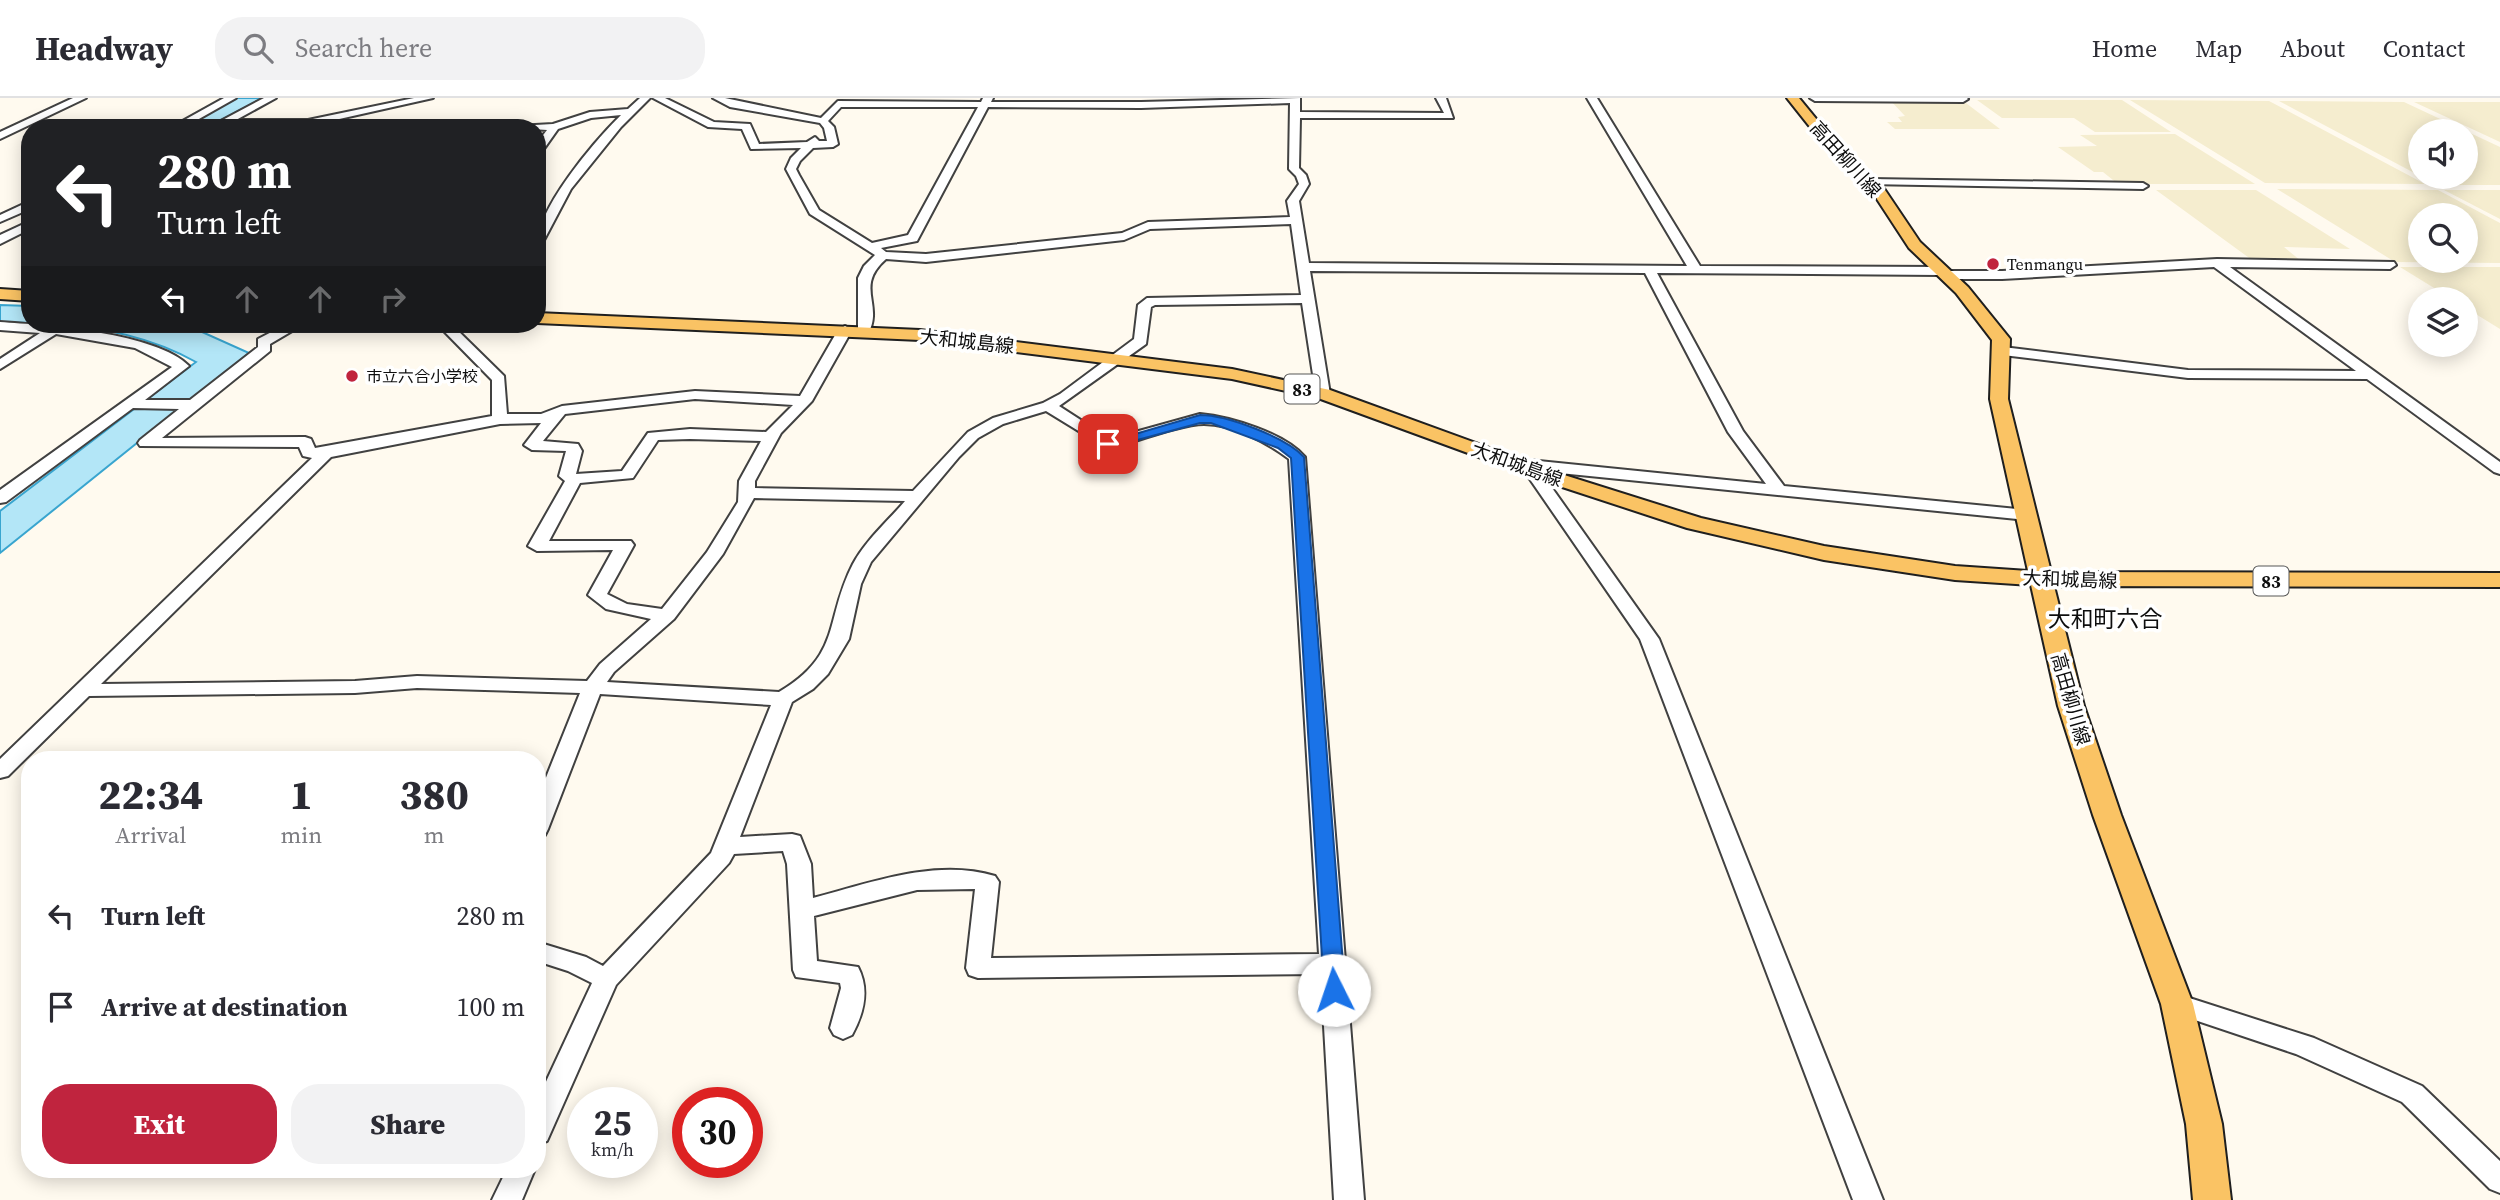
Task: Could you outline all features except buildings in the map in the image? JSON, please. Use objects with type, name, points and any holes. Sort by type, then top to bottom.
[{"type":"main road","name":"高田柳川線","points":[[1793,98],[1818,129],[1870,182],[1914,245],[1944,273],[2001,339],[2003,351],[1998,379],[1999,399],[2043,579],[2054,641],[2071,706],[2106,815],[2177,1004],[2204,1124],[2211,1200]]},
{"type":"main road","points":[[0,294],[21,295]]},
{"type":"main road","name":"大和城島線","points":[[546,318],[920,335],[1232,374],[1323,394],[1669,515],[1772,542],[1878,563],[1955,573],[2043,579],[2500,580]]},
{"type":"street","points":[[36,119],[81,98]]},
{"type":"street","points":[[192,119],[232,98]]},
{"type":"street","points":[[230,119],[271,98]]},
{"type":"street","points":[[327,119],[428,98]]},
{"type":"street","points":[[546,225],[566,188],[629,112],[645,98]]},
{"type":"street","points":[[658,98],[712,125],[746,126],[752,139],[815,139],[831,133],[823,121],[730,104],[718,98]]},
{"type":"street","points":[[1293,115],[1450,116],[1441,98]]},
{"type":"street","points":[[1592,98],[1696,270]]},
{"type":"street","points":[[1815,98],[1963,99]]},
{"type":"street","points":[[823,121],[838,104],[987,101],[1142,104],[1294,99],[1294,169],[1301,175],[1304,184],[1293,201],[1323,394]]},
{"type":"street","points":[[870,247],[913,238],[987,101]]},
{"type":"street","points":[[546,127],[590,115],[629,112]]},
{"type":"street","points":[[0,136],[21,126]]},
{"type":"street","points":[[546,138],[554,127]]},
{"type":"street","points":[[815,139],[794,160],[791,169],[794,177],[812,198],[814,212],[883,255],[942,257],[990,249],[1124,236],[1148,226],[1296,220]]},
{"type":"street","points":[[1870,182],[2143,186]]},
{"type":"street","points":[[0,219],[21,208]]},
{"type":"street","points":[[0,240],[21,229]]},
{"type":"street","points":[[546,806],[592,689],[607,668],[667,615],[714,554],[746,502],[747,481],[771,438],[805,401],[854,330],[867,324],[864,279],[867,270],[883,255]]},
{"type":"street","points":[[1304,267],[2002,275],[2217,262],[2390,265]]},
{"type":"street","points":[[2217,262],[2500,470]]},
{"type":"street","points":[[1649,270],[1736,432],[1778,489]]},
{"type":"street","points":[[83,690],[355,687],[417,682],[515,683],[783,699],[806,685],[821,670],[839,639],[852,584],[863,561],[953,454],[973,435],[1021,412],[1048,406],[1120,359],[1141,341],[1145,305],[1153,301],[1310,299]]},
{"type":"street","points":[[0,326],[21,328]]},
{"type":"street","points":[[0,365],[49,333]]},
{"type":"street","points":[[0,498],[138,404],[182,366],[139,345],[71,333]]},
{"type":"street","points":[[280,333],[263,342],[265,348],[146,443],[305,442],[309,453],[326,453],[500,419],[543,418],[556,413],[695,395],[805,401]]},
{"type":"street","points":[[453,333],[499,379],[500,419]]},
{"type":"street","points":[[2003,351],[2188,374],[2370,375]]},
{"type":"street","points":[[138,404],[193,405]]},
{"type":"street","points":[[1048,406],[1108,444],[1200,419],[1213,419],[1283,446],[1297,457],[1349,1200]]},
{"type":"street","points":[[556,413],[532,445],[572,447],[567,476],[575,479],[628,475],[653,436],[690,434],[771,438]]},
{"type":"street","points":[[0,771],[326,453]]},
{"type":"street","points":[[1523,466],[2027,515]]},
{"type":"street","points":[[1523,466],[1649,639],[1868,1200]]},
{"type":"street","points":[[575,479],[537,546],[625,545],[597,594],[605,603],[623,609],[667,615]]},
{"type":"street","points":[[748,493],[918,496]]},
{"type":"street","points":[[546,1112],[606,979],[721,857],[783,699]]},
{"type":"street","points":[[725,846],[792,842],[799,864],[805,970],[849,974],[854,988],[842,1028]]},
{"type":"street","points":[[802,910],[933,878],[967,878],[988,882],[978,968],[1332,964]]},
{"type":"street","points":[[546,954],[577,964],[606,979]]},
{"type":"street","points":[[2177,1004],[2305,1046],[2412,1094],[2500,1180]]},
{"type":"street","points":[[507,1200],[517,1178]]},
{"type":"shaded area","points":[[1889,99],[1962,100],[2000,129],[1895,129],[1887,122],[1902,122],[1898,117],[1905,116]]},
{"type":"shaded area","points":[[1977,100],[2122,100],[2171,132],[2095,132],[2074,118],[2002,118]]},
{"type":"shaded area","points":[[2130,100],[2269,101],[2408,175],[2408,184],[2265,183]]},
{"type":"shaded area","points":[[2279,101],[2404,102],[2440,119],[2408,119],[2408,170]]},
{"type":"shaded area","points":[[2414,102],[2500,102],[2500,142],[2478,132],[2478,119],[2451,119]]},
{"type":"shaded area","points":[[2175,134],[2255,184],[2118,184],[2103,172],[2094,172],[2058,147],[2097,146],[2080,135]]},
{"type":"shaded area","points":[[2478,137],[2500,147],[2500,185],[2478,185]]},
{"type":"shaded area","points":[[2277,189],[2438,190],[2462,203],[2408,203],[2408,262],[2395,262]]},
{"type":"shaded area","points":[[2156,190],[2256,190],[2350,249],[2284,247],[2301,261],[2252,260]]},
{"type":"shaded area","points":[[2444,190],[2500,190],[2500,219],[2478,208],[2478,203],[2469,203]]},
{"type":"shaded area","points":[[2478,211],[2500,223],[2500,263],[2478,263]]},
{"type":"shaded area","points":[[2478,267],[2500,267],[2500,329],[2478,315],[2478,287],[2432,287],[2410,273],[2478,273]]},
{"type":"water","points":[[237,98],[263,98],[223,119],[197,119]]},
{"type":"water","points":[[0,305],[21,306],[21,323],[0,322]]},
{"type":"water","points":[[118,333],[204,333],[249,353],[0,553],[0,511],[196,362],[161,346]]},
{"type":"place","name":"Tenmangu","points":[[1993,264]]},
{"type":"place","name":"市立六合小学校","points":[[352,376]]},
{"type":"district","name":"大和町六合","points":[[2105,619]]},
{"type":"route","points":[[1108,444],[1200,419],[1213,419],[1283,446],[1297,457],[1334,990]]}]
